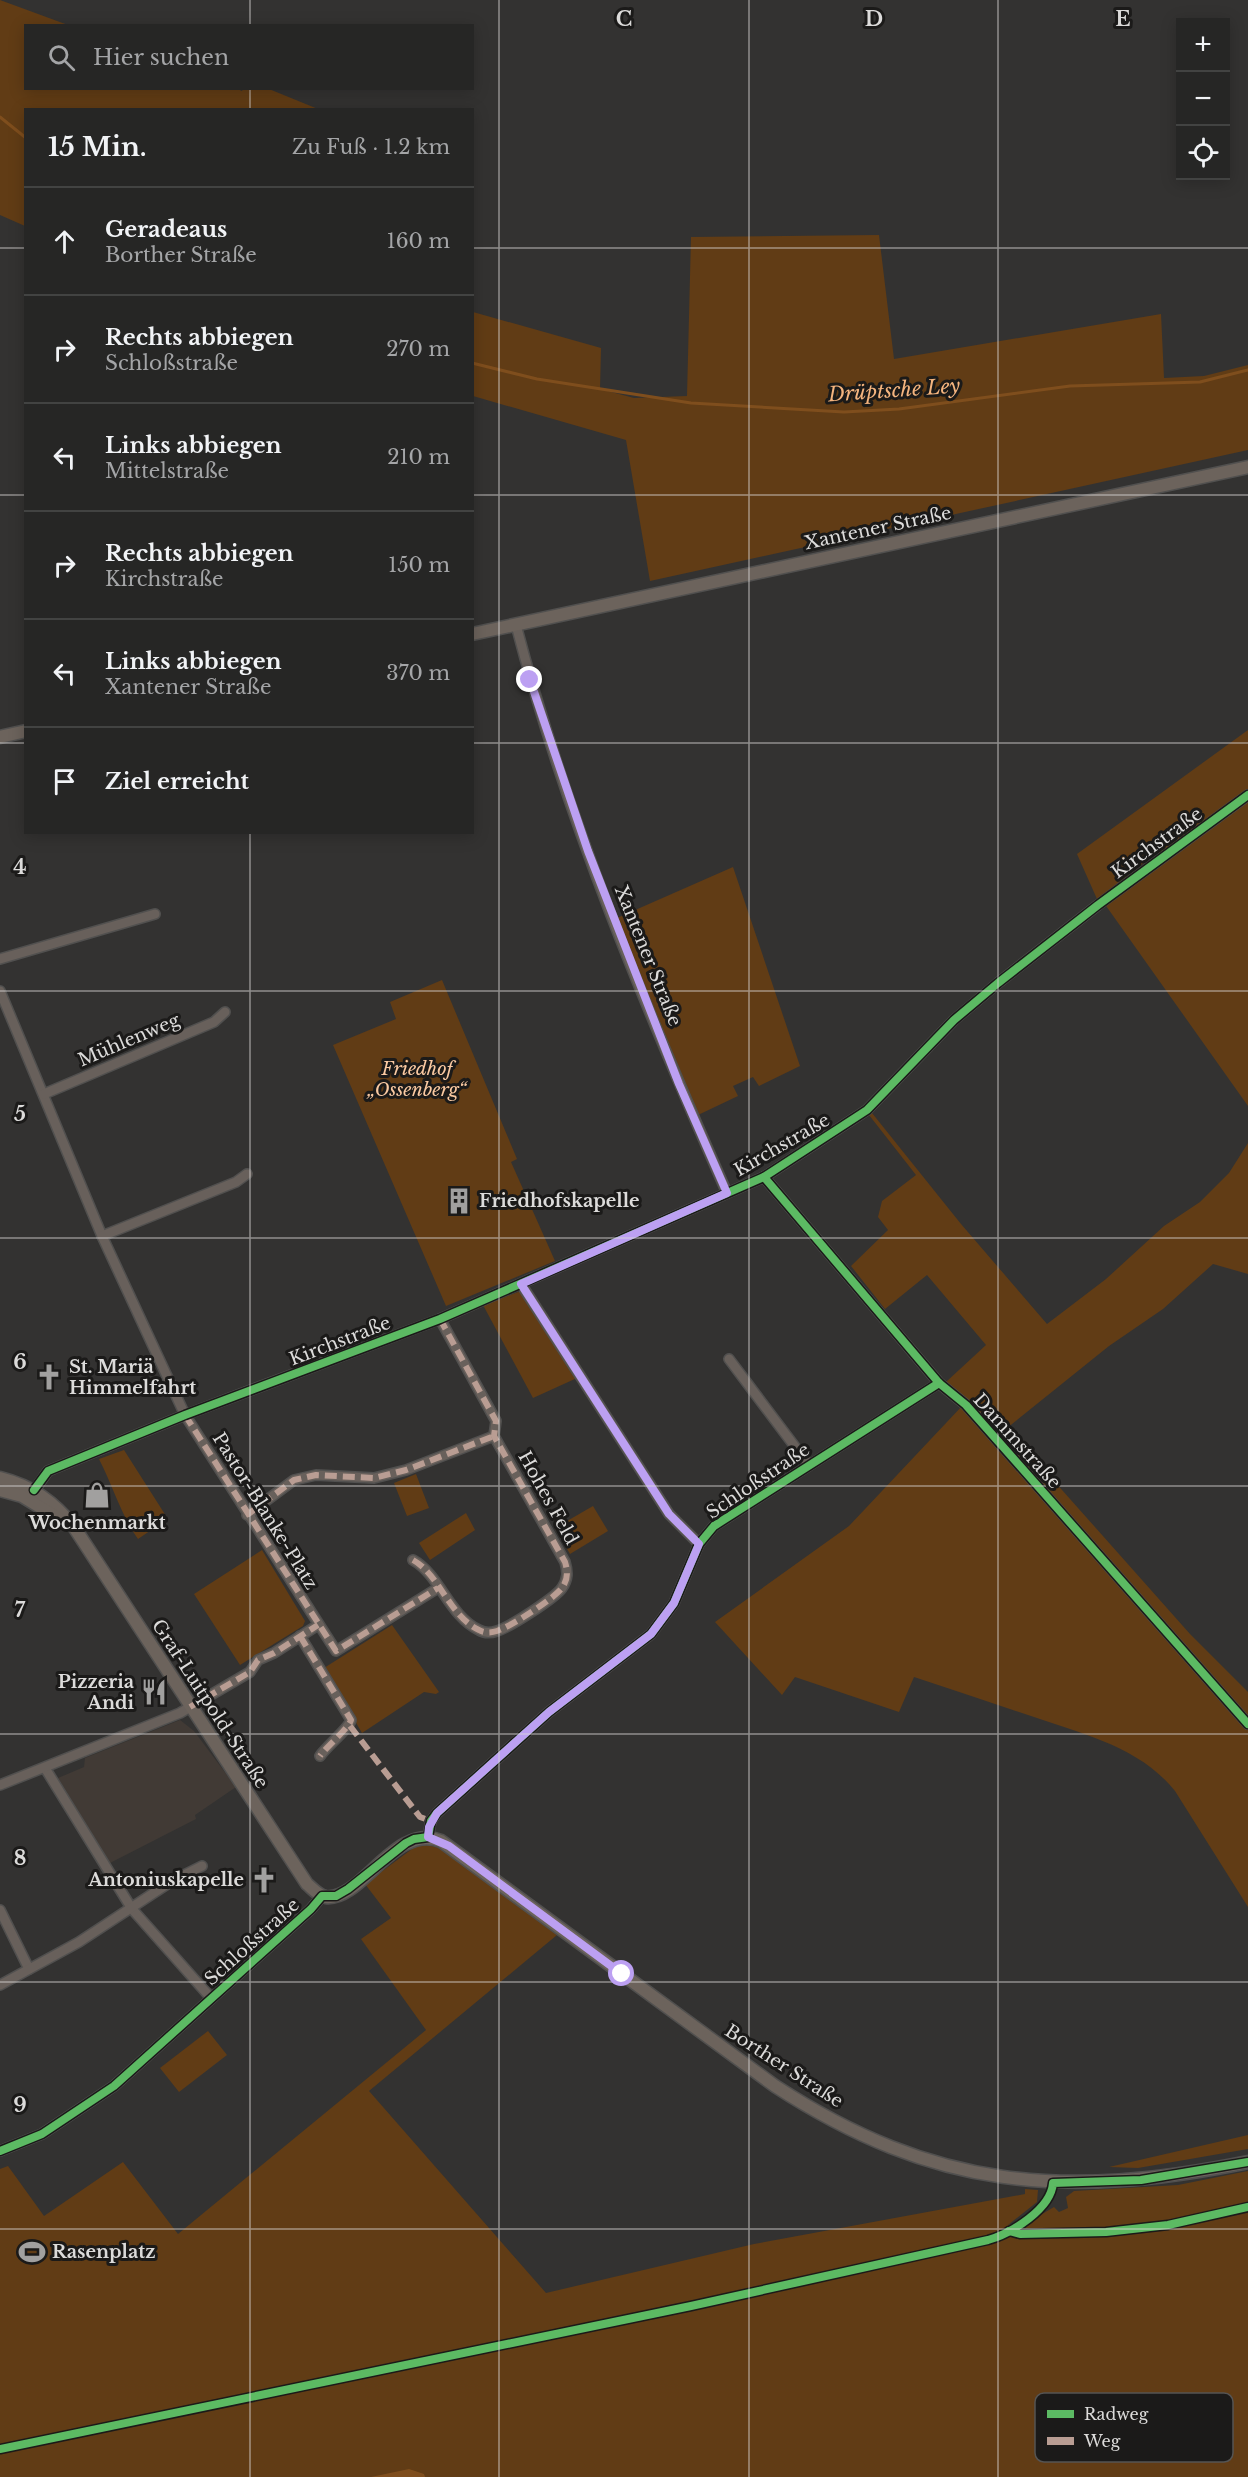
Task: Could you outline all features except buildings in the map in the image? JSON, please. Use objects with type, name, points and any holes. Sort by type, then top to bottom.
[{"type":"street","name":"Xantener Straße","points":[[474,634],[1248,467]]},
{"type":"street","name":"Xantener Straße","points":[[516,625],[530,680],[588,851],[679,1084],[727,1193]]},
{"type":"street","points":[[0,737],[24,731]]},
{"type":"street","name":"Kirchstraße","points":[[31,1495],[48,1471],[185,1415],[440,1319],[764,1177],[867,1110],[954,1020],[998,983],[1098,905],[1248,795]]},
{"type":"street","points":[[0,959],[155,914]]},
{"type":"street","points":[[0,991],[102,1236],[185,1415]]},
{"type":"street","name":"Mühlenweg","points":[[44,1094],[214,1022],[225,1012]]},
{"type":"street","points":[[102,1236],[236,1182],[247,1174]]},
{"type":"street","name":"Dammstraße","points":[[764,1177],[939,1383],[966,1405],[1248,1724]]},
{"type":"street","points":[[521,1284],[669,1514],[699,1544]]},
{"type":"street","name":"Hohes Feld","points":[[413,1560],[422,1565],[438,1588],[471,1625],[488,1632],[499,1631],[551,1598],[562,1589],[568,1574],[565,1562],[494,1436],[496,1421],[440,1319]]},
{"type":"street","points":[[729,1359],[808,1464]]},
{"type":"street","name":"Schloßstraße","points":[[0,2151],[42,2134],[114,2086],[311,1909],[322,1896],[341,1893],[406,1843],[428,1837],[429,1827],[437,1813],[549,1712],[651,1634],[674,1603],[699,1544],[714,1526],[808,1464],[939,1383]]},
{"type":"street","name":"Pastor-Blanke-Platz","points":[[185,1415],[336,1652],[438,1588]]},
{"type":"street","points":[[247,1515],[294,1480],[316,1475],[374,1478],[406,1470],[494,1436]]},
{"type":"street","name":"Graf-Luitpold-Straße","points":[[0,1478],[60,1510],[74,1527],[307,1884],[322,1896]]},
{"type":"street","name":"Graf-Luitpold-Straße","points":[[0,1490],[31,1495]]},
{"type":"street","points":[[0,1785],[190,1707],[250,1672],[258,1660],[318,1625]]},
{"type":"street","points":[[300,1636],[351,1720],[350,1726],[332,1740],[320,1756]]},
{"type":"street","points":[[45,1768],[132,1909],[212,1998]]},
{"type":"street","name":"Borther Straße","points":[[428,1837],[441,1841],[462,1856],[493,1881],[784,2092],[820,2115],[911,2155],[978,2173],[1053,2183],[1141,2181],[1248,2162]]},
{"type":"street","points":[[0,1985],[132,1909],[172,1881],[202,1866]]},
{"type":"street","points":[[0,1910],[29,1969]]},
{"type":"shaded area","points":[[180,1720],[194,1731],[236,1787],[195,1815],[196,1819],[110,1863],[58,1778],[84,1767],[85,1758]]},
{"type":"shaded area","points":[[409,2469],[424,2474],[425,2477],[371,2477]]},
{"type":"green space","points":[[0,0],[65,24],[24,24],[24,90],[271,90],[316,108],[24,108],[24,226],[0,215]]},
{"type":"green space","points":[[879,235],[894,359],[1161,314],[1164,378],[1204,376],[1248,365],[1248,450],[650,581],[626,440],[474,396],[474,312],[601,348],[600,389],[634,398],[687,396],[691,237]]},
{"type":"green space","points":[[1248,730],[1248,1106],[1104,903],[1163,858],[1158,852],[1097,899],[1077,854]]},
{"type":"green space","points":[[733,867],[800,1066],[759,1086],[753,1077],[733,1086],[738,1096],[698,1115],[617,918]]},
{"type":"green space","name":"Friedhof „Ossenberg“","points":[[442,980],[517,1159],[511,1162],[555,1261],[446,1306],[333,1045],[396,1019],[390,1002]]},
{"type":"green space","points":[[872,1113],[961,1224],[1047,1324],[1106,1279],[1164,1226],[1200,1202],[1229,1173],[1248,1143],[1248,1274],[1213,1264],[1163,1309],[1109,1346],[1007,1428],[1190,1634],[1248,1692],[1248,1720],[946,1382],[986,1345],[927,1275],[885,1309],[851,1266],[888,1230],[878,1217],[882,1201],[916,1175],[869,1115]]},
{"type":"green space","points":[[521,1291],[577,1378],[533,1398],[483,1305]]},
{"type":"green space","points":[[963,1405],[1248,1729],[1248,1907],[1175,1791],[1145,1763],[1128,1753],[1090,1736],[914,1677],[899,1712],[795,1677],[782,1695],[715,1622],[849,1526]]},
{"type":"green space","points":[[124,1450],[166,1516],[163,1522],[138,1539],[99,1459]]},
{"type":"green space","points":[[416,1474],[429,1508],[407,1516],[394,1483]]},
{"type":"green space","points":[[593,1506],[608,1531],[570,1554],[555,1528]]},
{"type":"green space","points":[[466,1513],[475,1530],[430,1560],[419,1543]]},
{"type":"green space","points":[[262,1550],[305,1621],[303,1626],[240,1665],[194,1594]]},
{"type":"green space","points":[[392,1625],[439,1692],[436,1694],[424,1692],[362,1733],[324,1668]]},
{"type":"green space","points":[[420,1843],[441,1848],[557,1935],[369,2091],[546,2293],[754,2244],[1025,2194],[1025,2189],[1038,2190],[1037,2202],[1008,2225],[1032,2220],[1054,2207],[1059,2212],[1068,2208],[1066,2197],[1074,2191],[1178,2185],[1248,2171],[1248,2477],[0,2477],[0,2169],[8,2166],[44,2216],[123,2162],[178,2234],[426,2030],[361,1939],[391,1918],[365,1884]]},
{"type":"green space","points":[[208,2031],[227,2055],[179,2092],[160,2068]]},
{"type":"green space","points":[[1248,2135],[1248,2149],[1138,2168],[1109,2167]]},
{"type":"waterway","name":"Drüptsche Ley","points":[[0,117],[24,136]]},
{"type":"waterway","name":"Drüptsche Ley","points":[[474,363],[537,379],[691,403],[844,412],[899,409],[1070,386],[1200,382],[1248,370]]},
{"type":"marked path","points":[[413,1560],[430,1575],[460,1615],[469,1624],[485,1632],[495,1632],[542,1605],[558,1593],[567,1575],[565,1562],[494,1436],[496,1421],[440,1319]]},
{"type":"marked path","points":[[185,1415],[336,1651],[438,1588]]},
{"type":"marked path","points":[[247,1515],[294,1480],[316,1475],[374,1478],[406,1470],[494,1436]]},
{"type":"marked path","points":[[190,1707],[250,1672],[258,1660],[274,1653],[318,1625]]},
{"type":"marked path","points":[[300,1636],[351,1720],[320,1756]]},
{"type":"marked path","points":[[350,1726],[420,1817],[431,1821]]},
{"type":"cycle path","points":[[34,1490],[48,1471],[185,1415],[440,1319],[764,1177],[867,1110],[954,1020],[998,983],[1098,905],[1248,795]]},
{"type":"cycle path","points":[[764,1177],[939,1383],[966,1405],[1248,1724]]},
{"type":"cycle path","points":[[0,2151],[42,2134],[114,2086],[311,1909],[322,1896],[336,1896],[406,1843],[428,1837],[431,1821],[437,1813],[549,1712],[651,1634],[674,1603],[699,1544],[714,1526],[939,1383]]},
{"type":"cycle path","points":[[0,2449],[691,2306],[988,2240],[1008,2232],[1029,2219],[1045,2202],[1051,2193],[1053,2183],[1141,2180],[1248,2162]]},
{"type":"cycle path","points":[[1009,2231],[1020,2234],[1106,2232],[1168,2225],[1248,2207]]},
{"type":"place","name":"Friedhofskapelle","points":[[459,1201]]},
{"type":"place","name":"St. Mariä Himmelfahrt","points":[[49,1377]]},
{"type":"place","name":"Wochenmarkt","points":[[97,1495]]},
{"type":"place","name":"Pizzeria Andi","points":[[154,1692]]},
{"type":"place","name":"Antoniuskapelle","points":[[264,1880]]},
{"type":"place","name":"Rasenplatz","points":[[32,2252]]},
{"type":"route","points":[[530,680],[574,815],[679,1084],[727,1193],[521,1284],[669,1514],[699,1544],[674,1603],[651,1634],[549,1712],[437,1813],[431,1821],[428,1837],[435,1838],[449,1846],[493,1881],[622,1974]]}]
